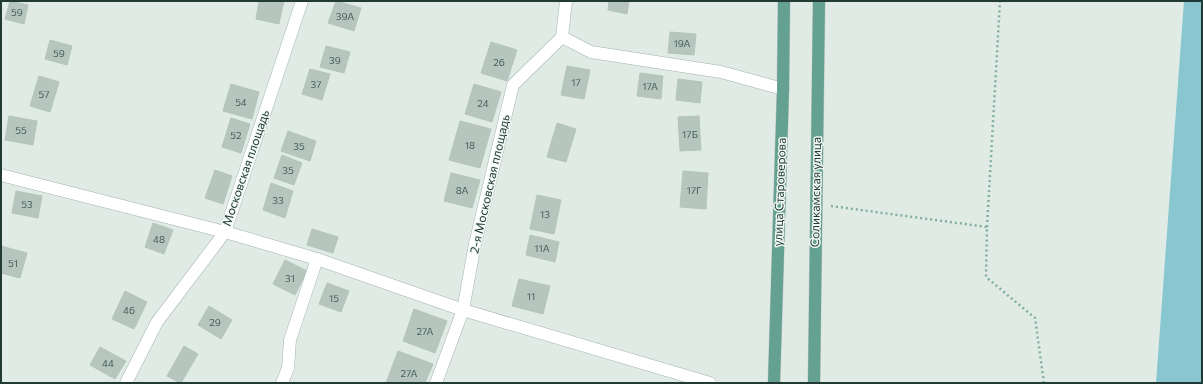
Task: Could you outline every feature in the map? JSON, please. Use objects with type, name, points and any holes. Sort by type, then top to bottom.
[{"type":"main road","name":"улица Староверова","points":[[774,383],[783,89],[784,1]]},
{"type":"main road","name":"Соликамская улица","points":[[814,383],[819,1]]},
{"type":"street","name":"Московская площадь","points":[[126,383],[157,322],[225,232],[302,1]]},
{"type":"street","points":[[566,1],[562,37],[591,52],[721,72],[783,89]]},
{"type":"street","name":"2-я Московская площадь","points":[[436,383],[463,310],[475,244],[513,85],[562,37]]},
{"type":"street","points":[[1,175],[225,232],[317,259],[463,310],[710,383]]},
{"type":"street","points":[[282,383],[288,368],[290,340],[317,259]]},
{"type":"path","points":[[1000,1],[987,227],[986,277],[1035,318],[1044,383]]},
{"type":"path","points":[[816,204],[987,227]]},
{"type":"water","points":[[1184,1],[1202,1],[1202,383],[1156,383]]},
{"type":"building","points":[[10,1],[28,5],[24,24],[5,19]]},
{"type":"building","points":[[259,1],[284,1],[279,24],[256,19]]},
{"type":"building","points":[[336,1],[361,8],[354,31],[328,23]]},
{"type":"building","points":[[609,1],[629,1],[627,14],[608,10]]},
{"type":"building","points":[[670,32],[696,34],[694,55],[668,53]]},
{"type":"building","points":[[50,40],[72,46],[67,65],[45,59]]},
{"type":"building","points":[[491,42],[517,50],[507,81],[481,73]]},
{"type":"building","points":[[326,46],[350,52],[344,73],[320,67]]},
{"type":"building","points":[[567,66],[590,70],[584,99],[561,95]]},
{"type":"building","points":[[310,69],[330,74],[322,100],[302,94]]},
{"type":"building","points":[[640,73],[663,76],[661,99],[637,96]]},
{"type":"building","points":[[39,76],[59,82],[50,112],[30,106]]},
{"type":"building","points":[[678,79],[702,82],[700,103],[676,100]]},
{"type":"building","points":[[231,84],[259,92],[252,119],[223,111]]},
{"type":"building","points":[[474,84],[501,92],[492,122],[465,114]]},
{"type":"building","points":[[9,116],[37,121],[33,145],[5,140]]},
{"type":"building","points":[[699,116],[701,150],[680,151],[678,117]]},
{"type":"building","points":[[231,118],[250,124],[241,153],[222,147]]},
{"type":"building","points":[[460,121],[491,129],[480,168],[449,160]]},
{"type":"building","points":[[557,123],[576,129],[566,162],[547,157]]},
{"type":"building","points":[[288,131],[316,141],[310,161],[281,151]]},
{"type":"building","points":[[282,155],[302,163],[294,185],[274,178]]},
{"type":"building","points":[[215,170],[232,176],[223,204],[205,198]]},
{"type":"building","points":[[683,171],[708,173],[706,209],[680,207]]},
{"type":"building","points":[[451,173],[480,180],[472,208],[444,201]]},
{"type":"building","points":[[271,183],[293,191],[285,218],[263,210]]},
{"type":"building","points":[[16,191],[42,196],[38,218],[12,213]]},
{"type":"building","points":[[537,195],[561,200],[554,234],[530,229]]},
{"type":"building","points":[[153,223],[173,230],[164,254],[145,247]]},
{"type":"building","points":[[312,229],[338,237],[333,253],[307,245]]},
{"type":"building","points":[[530,235],[559,242],[555,262],[526,255]]},
{"type":"building","points":[[1,246],[27,253],[20,278],[1,273]]},
{"type":"building","points":[[285,260],[307,271],[295,295],[273,284]]},
{"type":"building","points":[[519,279],[550,286],[543,314],[512,306]]},
{"type":"building","points":[[327,283],[349,291],[341,312],[319,304]]},
{"type":"building","points":[[125,291],[147,302],[134,329],[112,319]]},
{"type":"building","points":[[209,306],[232,320],[221,339],[198,325]]},
{"type":"building","points":[[414,309],[447,321],[435,353],[403,341]]},
{"type":"building","points":[[184,346],[198,354],[180,383],[167,376]]},
{"type":"building","points":[[100,347],[126,361],[115,379],[90,365]]},
{"type":"building","points":[[398,351],[433,364],[425,383],[386,383]]}]
